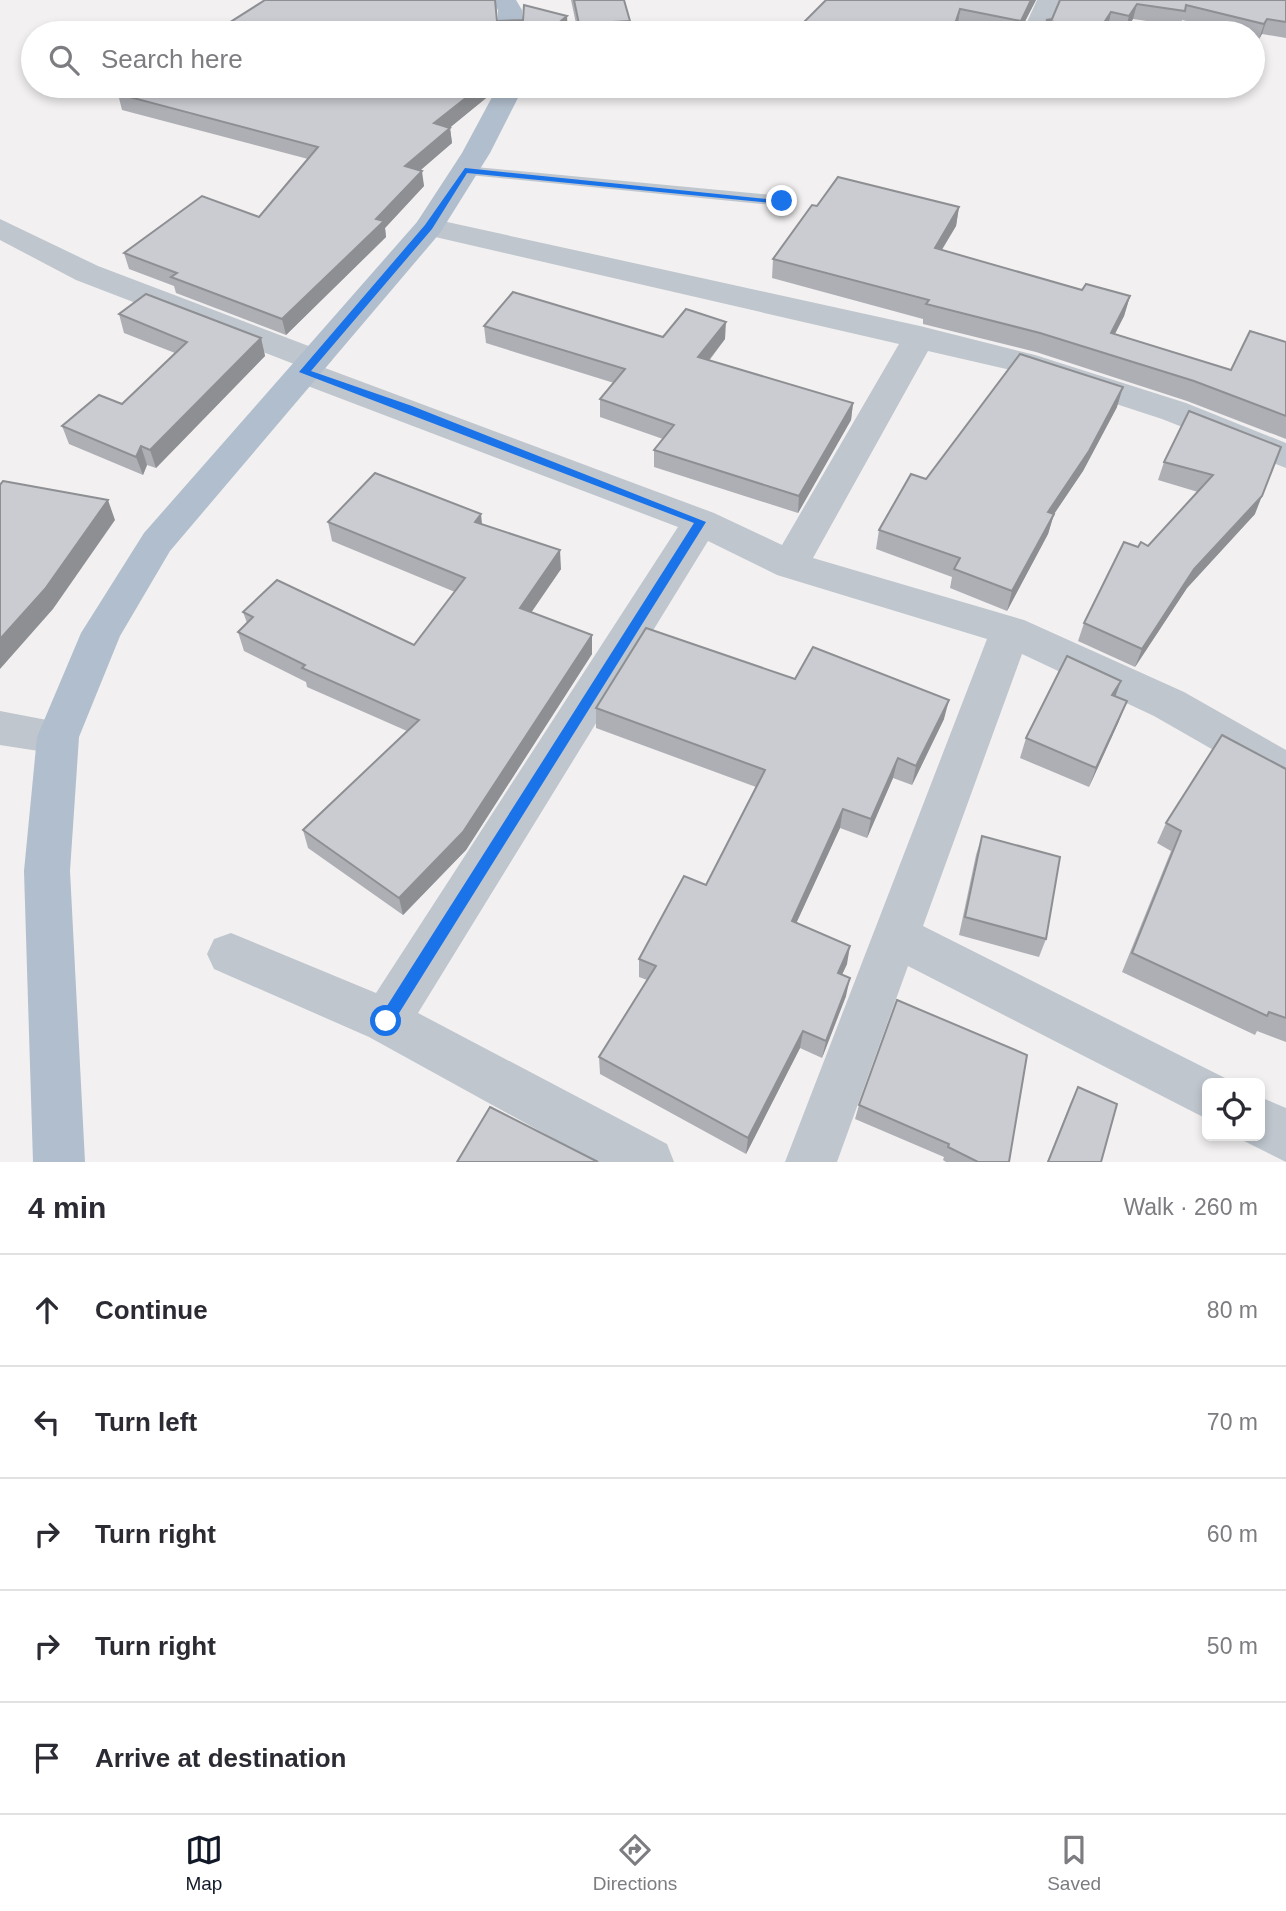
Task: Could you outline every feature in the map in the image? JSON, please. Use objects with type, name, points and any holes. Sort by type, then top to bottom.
[{"type":"main road","points":[[504,0],[510,10],[510,21]]},
{"type":"main road","points":[[60,1162],[47,871],[58,737],[101,633],[157,542],[429,227],[465,171],[505,98]]},
{"type":"street","points":[[1039,21],[1049,0]]},
{"type":"street","points":[[429,227],[920,336],[1023,362],[1174,411],[1286,456]]},
{"type":"street","points":[[0,228],[87,273],[408,409],[701,522],[790,565],[1010,631],[1169,704],[1286,771]]},
{"type":"street","points":[[790,565],[920,336]]},
{"type":"street","points":[[386,1021],[701,522]]},
{"type":"street","points":[[811,1162],[1010,631]]},
{"type":"street","points":[[0,728],[58,737]]},
{"type":"street","points":[[897,936],[1202,1092]]},
{"type":"street","points":[[231,954],[386,1021],[648,1162]]},
{"type":"street","points":[[1265,1125],[1286,1136]]},
{"type":"lane","points":[[465,171],[782,201]]},
{"type":"building","points":[[265,0],[495,0],[497,21],[232,21]]},
{"type":"building","points":[[574,0],[624,0],[630,21],[578,21]]},
{"type":"building","points":[[826,0],[1031,0],[1021,21],[960,9],[956,21],[805,21]]},
{"type":"building","points":[[1060,0],[1286,0],[1286,22],[1267,19],[1265,22],[1252,21],[1186,5],[1185,11],[1137,4],[1129,16],[1111,12],[1105,21],[1046,20],[1052,19]]},
{"type":"building","points":[[524,5],[567,16],[561,21],[497,21],[523,20]]},
{"type":"building","points":[[133,98],[466,98],[434,123],[450,128],[405,166],[422,171],[376,219],[384,221],[282,319],[171,277],[177,273],[124,253],[202,196],[259,217],[318,147]]},
{"type":"building","points":[[838,177],[959,207],[935,248],[1082,290],[1086,284],[1130,296],[1111,333],[1231,370],[1250,331],[1286,342],[1286,416],[1194,381],[1040,333],[926,304],[929,300],[773,259],[812,205],[817,206]]},
{"type":"building","points":[[513,292],[663,337],[686,309],[726,322],[698,357],[853,403],[799,496],[654,450],[674,425],[600,399],[625,369],[484,326]]},
{"type":"building","points":[[146,294],[261,338],[150,450],[141,446],[136,457],[62,426],[99,395],[122,404],[187,342],[119,314]]},
{"type":"building","points":[[1020,354],[1123,387],[1089,451],[1048,512],[1054,514],[1012,591],[954,569],[960,558],[879,530],[911,474],[926,479]]},
{"type":"building","points":[[1189,411],[1281,447],[1262,496],[1194,569],[1142,649],[1084,623],[1124,542],[1138,547],[1141,542],[1148,546],[1213,475],[1164,462]]},
{"type":"building","points":[[375,473],[481,514],[475,522],[560,550],[520,608],[592,635],[463,832],[399,898],[303,830],[419,720],[302,668],[305,665],[238,632],[253,617],[243,612],[277,580],[414,645],[465,578],[328,522]]},
{"type":"building","points":[[3,481],[108,500],[45,589],[0,639],[0,485]]},
{"type":"building","points":[[646,628],[795,679],[813,647],[949,700],[916,766],[898,758],[871,819],[843,809],[792,921],[850,946],[838,973],[850,978],[826,1041],[803,1031],[748,1138],[599,1057],[656,966],[639,959],[684,876],[706,885],[765,770],[596,708]]},
{"type":"building","points":[[1067,656],[1121,681],[1112,695],[1127,701],[1096,768],[1026,738]]},
{"type":"building","points":[[1222,735],[1286,769],[1286,1018],[1269,1012],[1267,1016],[1132,953],[1181,831],[1166,823]]},
{"type":"building","points":[[982,836],[1060,857],[1046,939],[965,917]]},
{"type":"building","points":[[897,1000],[1027,1055],[1009,1162],[978,1162],[948,1147],[949,1144],[859,1105]]},
{"type":"building","points":[[1078,1087],[1117,1104],[1101,1162],[1048,1162]]},
{"type":"building","points":[[490,1107],[598,1162],[457,1162]]},
{"type":"route","points":[[386,1021],[701,522],[408,409],[304,372],[429,227],[465,171],[782,201]]}]
